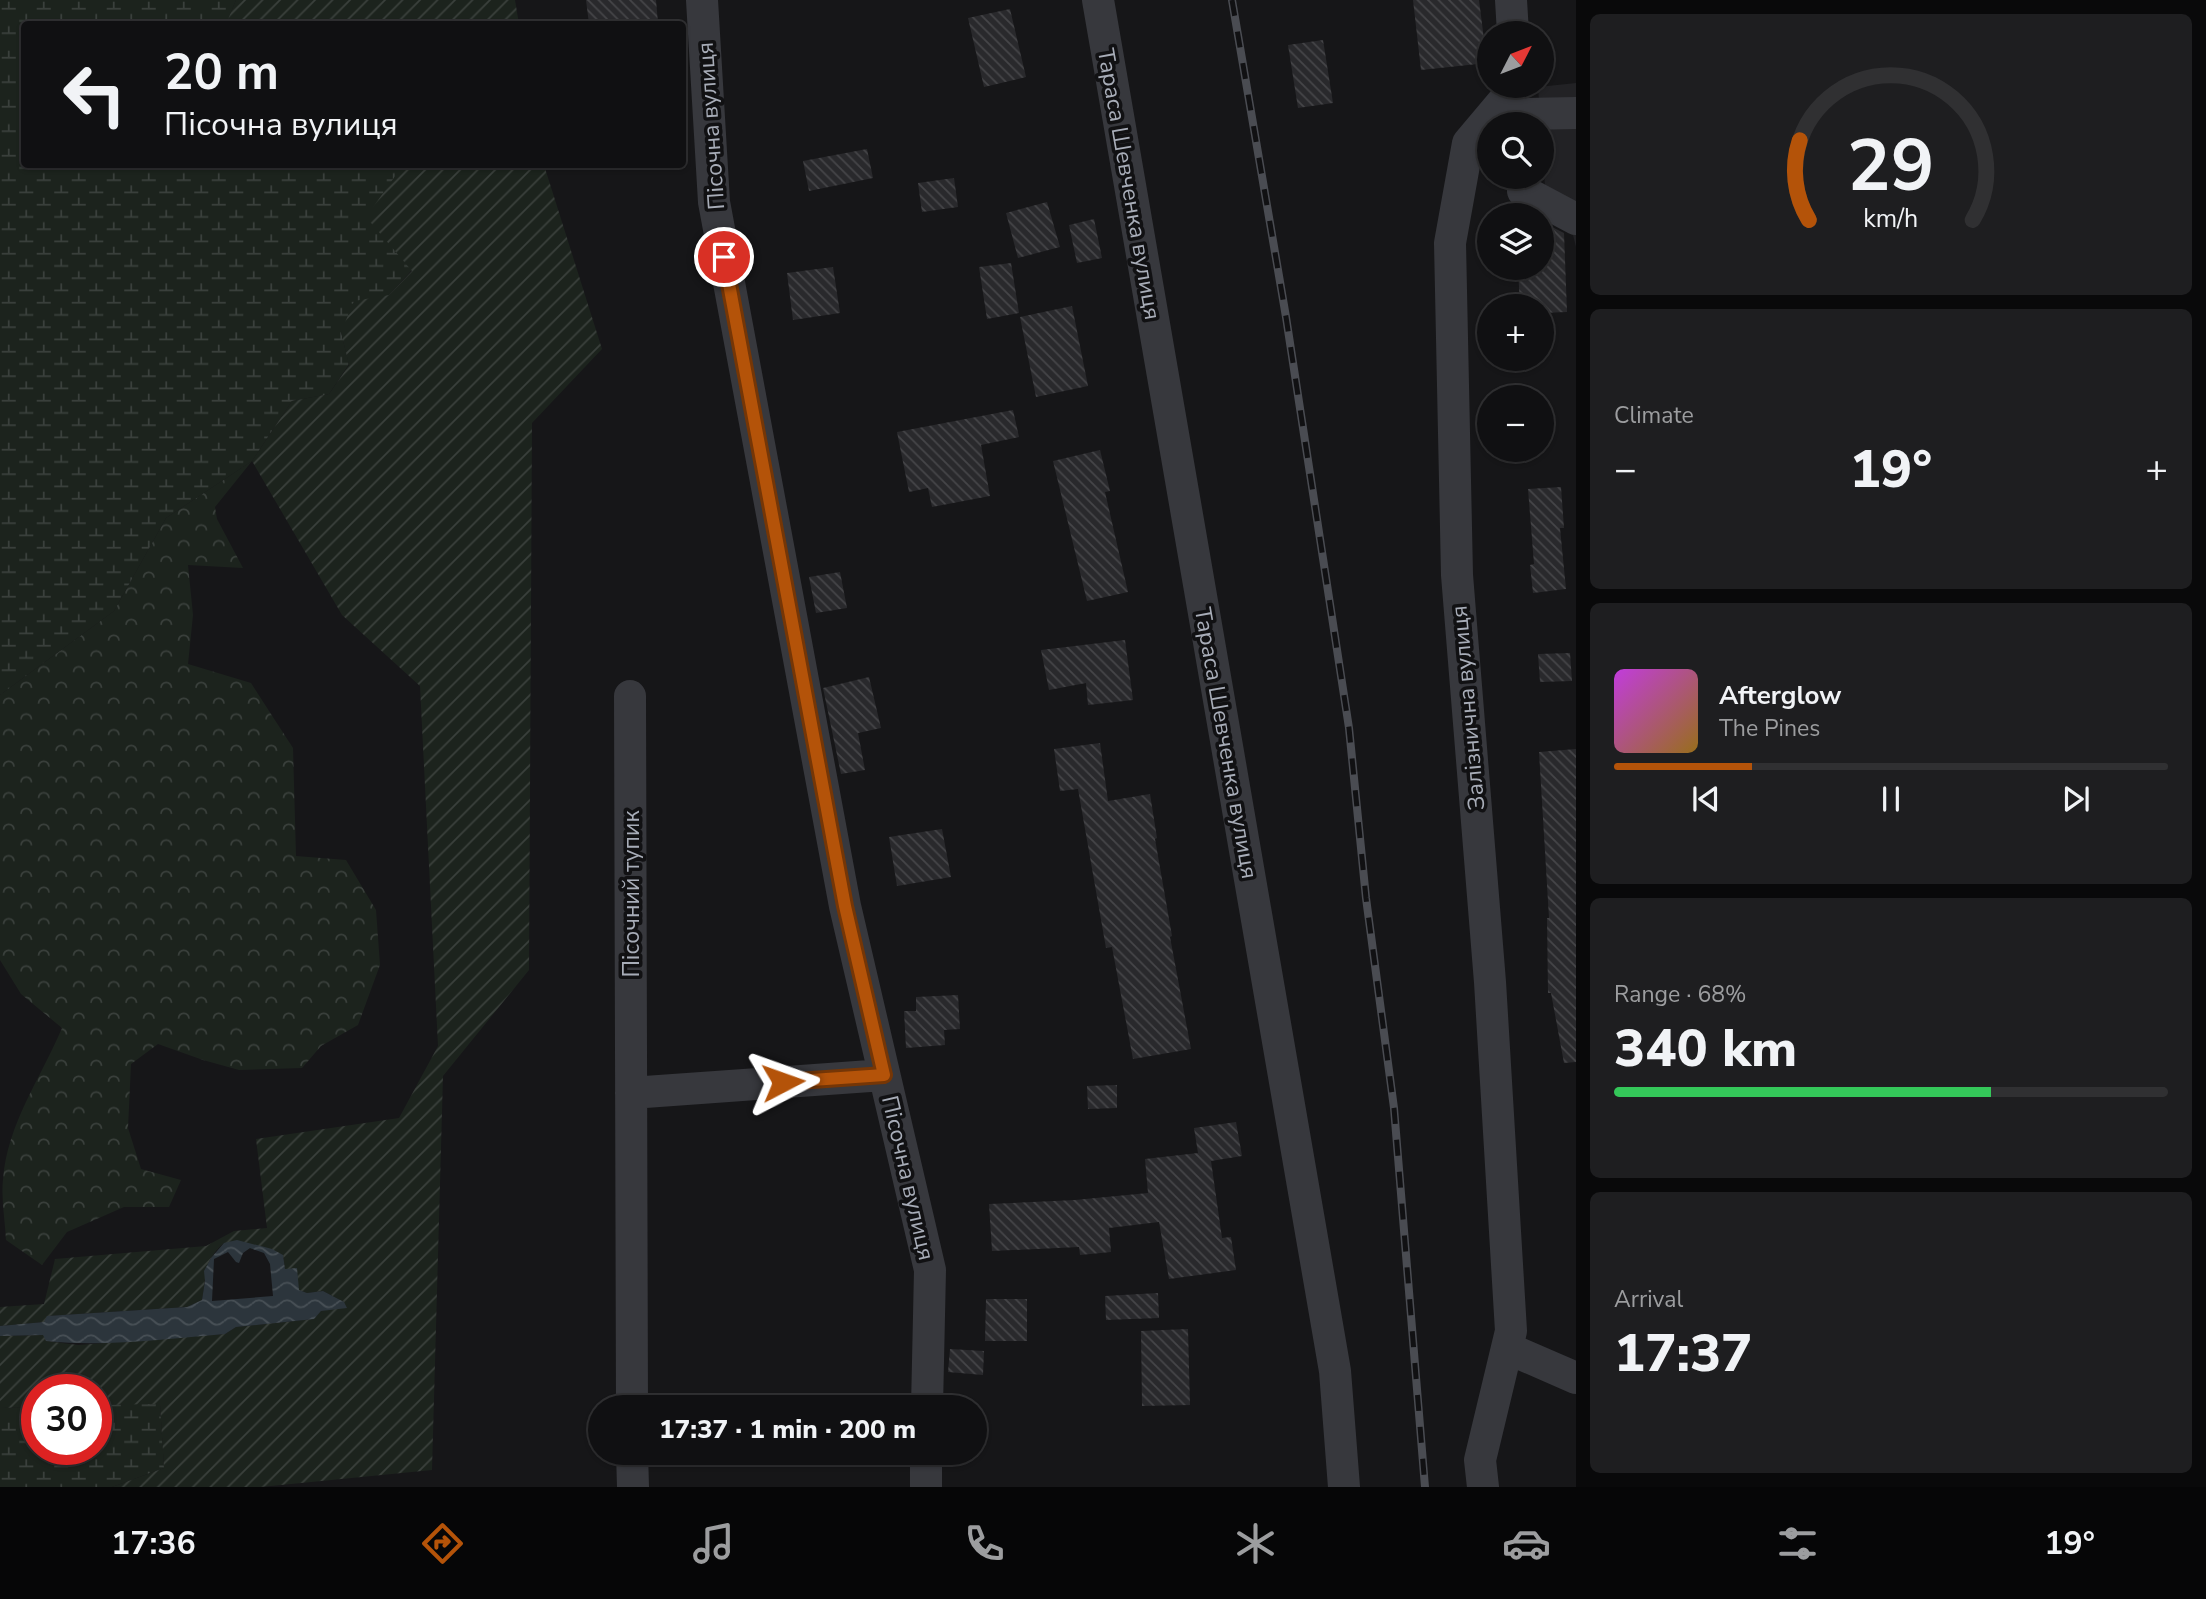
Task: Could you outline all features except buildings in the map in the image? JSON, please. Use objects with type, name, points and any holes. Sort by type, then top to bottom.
[{"type":"street","name":"Пісочна вулиця","points":[[702,0],[714,202],[845,906],[930,1270],[927,1395]]},
{"type":"street","name":"Тараса Шевченка вулиця","points":[[1098,0],[1332,1357],[1344,1487]]},
{"type":"street","points":[[1511,0],[1512,21]]},
{"type":"street","points":[[1517,103],[1576,113]]},
{"type":"street","name":"Залізнична вулиця","points":[[1483,1487],[1480,1460],[1511,1331],[1490,982],[1457,575],[1450,243],[1468,143],[1517,103]]},
{"type":"street","points":[[1524,193],[1576,219]]},
{"type":"street","name":"Пісочний тупик","points":[[630,696],[632,1395]]},
{"type":"street","points":[[631,1093],[884,1075]]},
{"type":"street","points":[[1507,1348],[1576,1378]]},
{"type":"street","points":[[632,1465],[633,1487]]},
{"type":"street","points":[[926,1465],[926,1487]]},
{"type":"shaded area","points":[[1576,83],[1576,247],[1567,211],[1548,189],[1554,189],[1554,112],[1540,112],[1539,98],[1554,98],[1554,85]]},
{"type":"green space","points":[[0,0],[236,0],[227,21],[21,21],[21,168],[403,168],[412,270],[389,295],[341,332],[349,364],[329,394],[292,401],[252,461],[166,518],[114,611],[0,695]]},
{"type":"green space","points":[[236,0],[515,0],[518,21],[227,21]]},
{"type":"green space","points":[[401,168],[545,168],[602,349],[532,423],[529,970],[443,1076],[432,1470],[261,1487],[112,1487],[164,1468],[160,1404],[112,1405],[112,1374],[21,1374],[21,1407],[0,1408],[0,1336],[44,1335],[46,1341],[78,1345],[225,1334],[236,1327],[313,1319],[321,1311],[342,1307],[344,1302],[323,1291],[307,1293],[299,1290],[285,1269],[283,1255],[224,1243],[209,1263],[202,1300],[187,1307],[48,1316],[44,1322],[0,1326],[0,1307],[44,1304],[55,1259],[206,1246],[234,1231],[267,1228],[256,1139],[399,1118],[438,1046],[420,686],[342,615],[252,461],[292,401],[329,394],[349,365],[341,332],[354,301],[389,295],[412,271],[366,217]]},
{"type":"green space","points":[[252,461],[215,507],[217,519],[243,568],[188,565],[193,615],[188,664],[251,683],[293,748],[296,856],[346,860],[376,910],[380,965],[358,1025],[321,1046],[302,1068],[239,1070],[158,1044],[131,1064],[128,1128],[141,1169],[181,1180],[169,1207],[124,1207],[67,1232],[42,1265],[6,1240],[3,1180],[6,1159],[18,1120],[62,1028],[21,994],[0,960],[0,695],[114,611],[166,518]]},
{"type":"green space","points":[[160,1403],[164,1468],[112,1487],[0,1487],[0,1408],[21,1407],[21,1465],[112,1465],[112,1404]]},
{"type":"water","points":[[237,1240],[272,1249],[283,1255],[285,1269],[297,1268],[299,1290],[307,1293],[323,1291],[344,1302],[347,1308],[321,1311],[314,1319],[236,1327],[225,1334],[158,1340],[68,1343],[46,1341],[43,1335],[0,1336],[0,1326],[44,1322],[47,1316],[187,1307],[202,1300],[204,1271],[224,1243]],"holes":[[[250,1248],[264,1253],[270,1264],[273,1296],[212,1301],[214,1259],[228,1252],[239,1263],[243,1253]]]},
{"type":"railway","points":[[1232,0],[1286,317],[1349,728],[1366,898],[1394,1108],[1425,1487]]},
{"type":"route","points":[[724,257],[845,906],[884,1075],[783,1082]]}]
